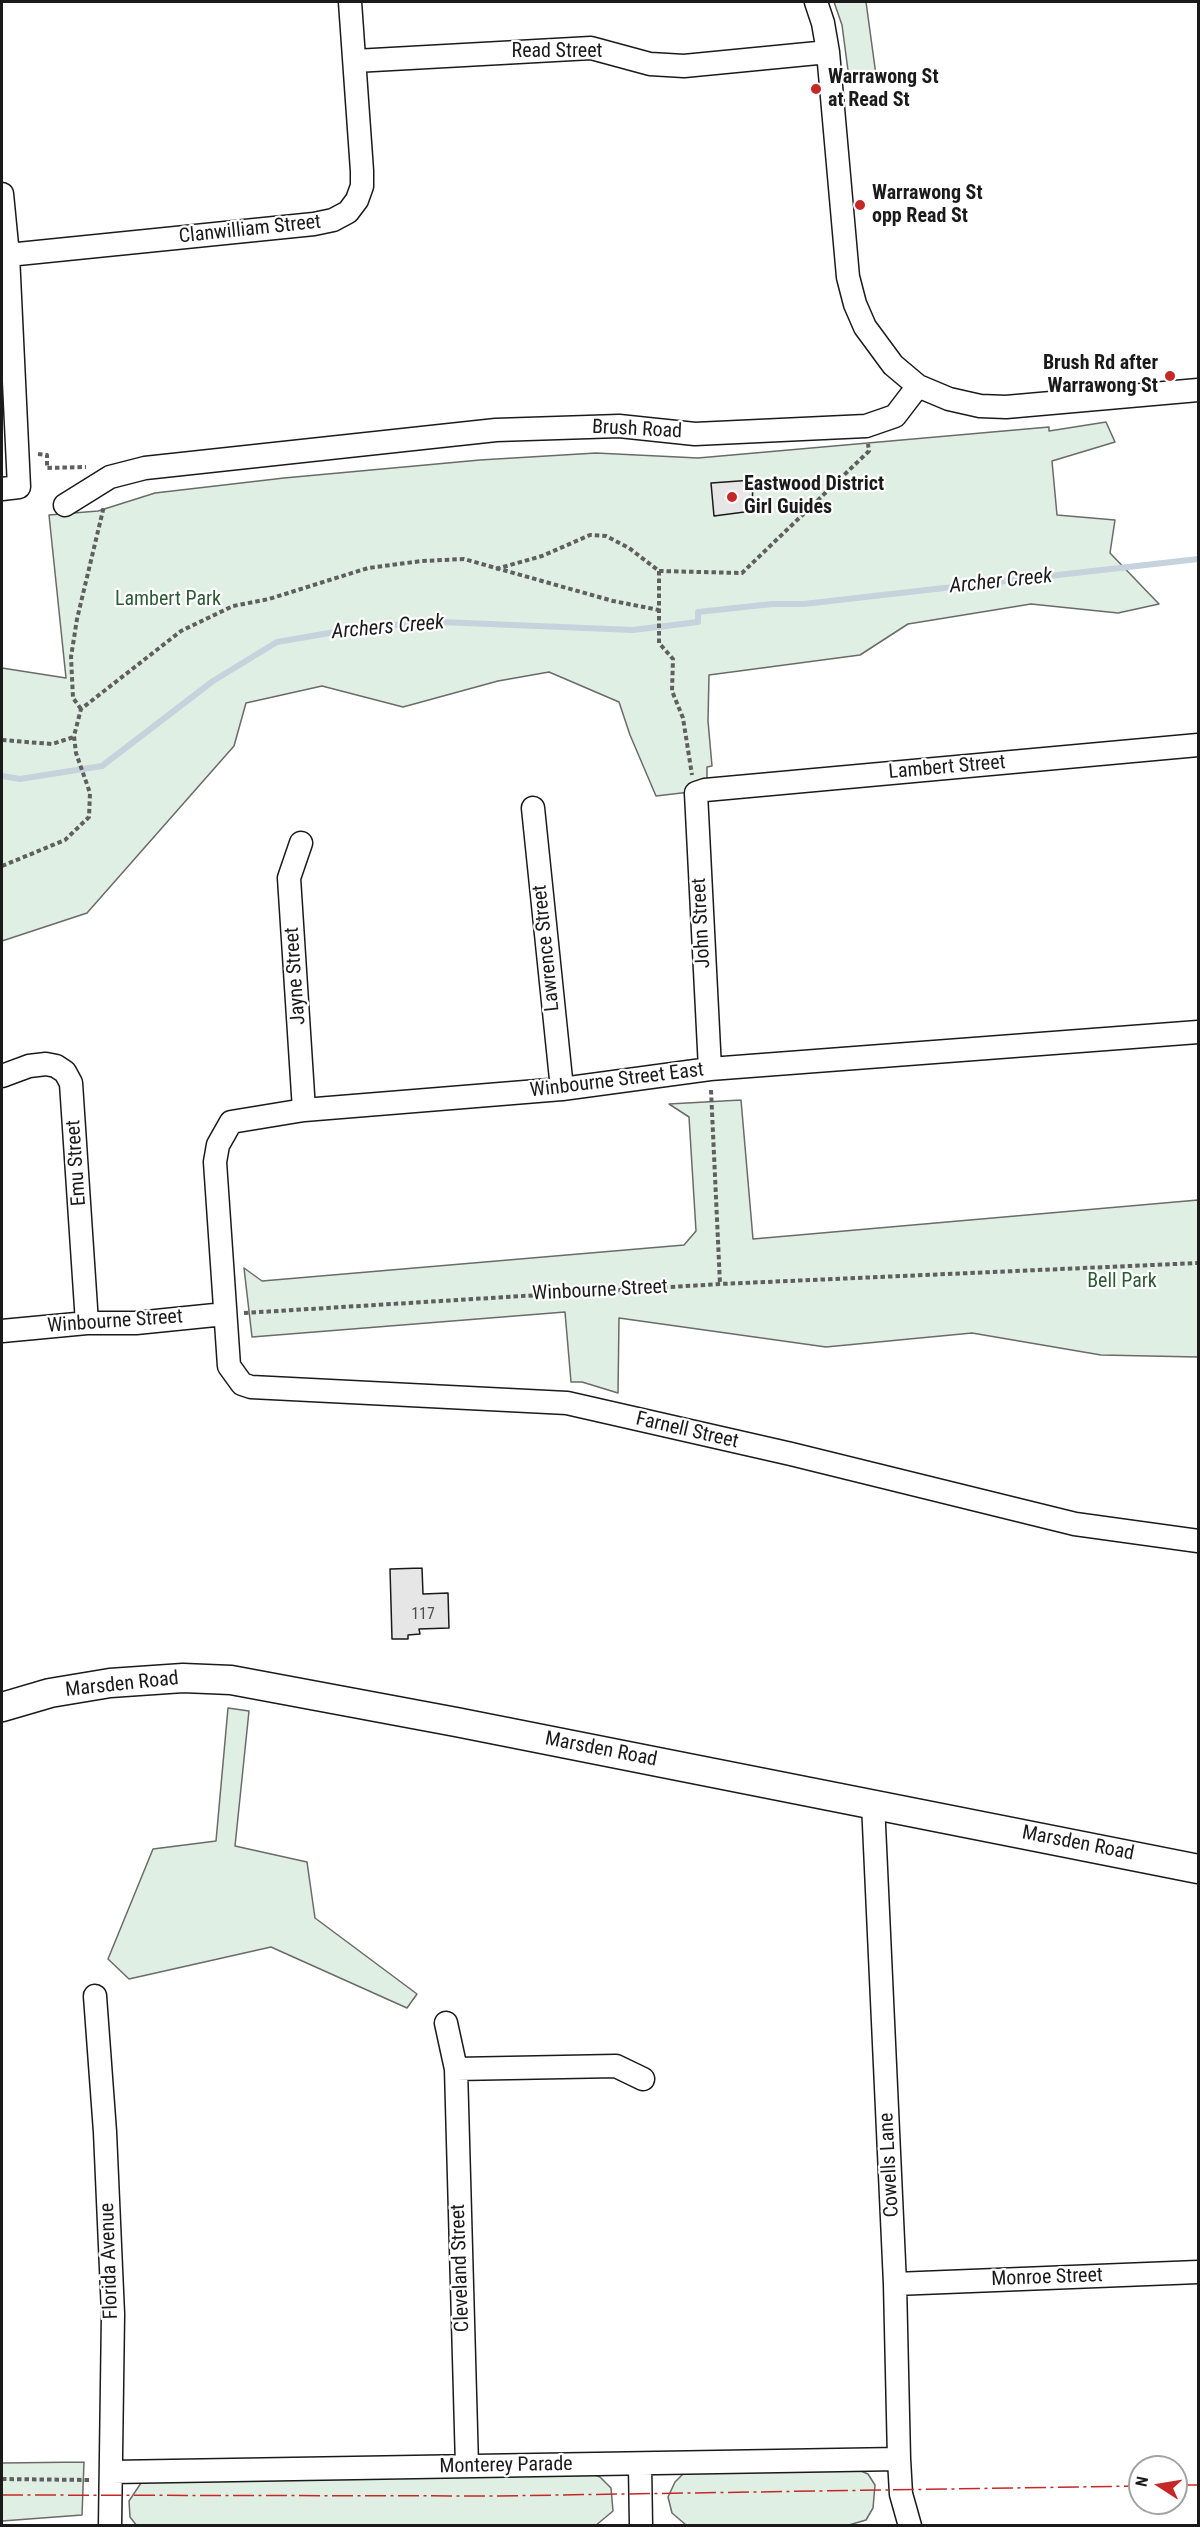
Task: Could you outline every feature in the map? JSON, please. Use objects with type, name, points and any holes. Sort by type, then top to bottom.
[{"type":"main road","name":"Marsden Road","points":[[2,1707],[50,1693],[110,1683],[183,1678],[231,1680],[873,1803],[1198,1869]]},
{"type":"street","name":"Clanwilliam Street","points":[[8,255],[314,224],[333,220],[348,212],[357,200],[362,186],[350,2]]},
{"type":"street","points":[[816,2],[823,23],[828,52],[848,278],[855,304],[865,327],[892,365],[918,386],[960,402],[980,406],[1006,407],[1198,390]]},
{"type":"street","name":"Read Street","points":[[355,61],[591,48],[650,64],[684,66],[828,52]]},
{"type":"street","points":[[2,194],[8,255],[10,488]]},
{"type":"street","name":"Brush Road","points":[[65,505],[110,477],[145,468],[496,430],[619,426],[695,434],[866,426],[895,416],[918,386]]},
{"type":"street","name":"Lambert Street","points":[[696,793],[705,790],[1198,745]]},
{"type":"street","name":"John Street","points":[[696,793],[710,1070]]},
{"type":"street","name":"Lawrence Street","points":[[533,808],[562,1089]]},
{"type":"street","name":"Jayne Street","points":[[301,843],[289,878],[304,1110]]},
{"type":"street","name":"Winbourne Street East","points":[[225,1314],[215,1162],[218,1145],[231,1122],[304,1110],[562,1089],[710,1070],[1198,1032]]},
{"type":"street","name":"Emu Street","points":[[2,1076],[29,1066],[46,1064],[65,1072],[71,1083],[87,1323]]},
{"type":"street","name":"Winbourne Street","points":[[2,1330],[87,1323],[136,1323],[225,1314]]},
{"type":"street","name":"Farnell Street","points":[[225,1314],[229,1366],[242,1384],[251,1387],[567,1403],[791,1454],[1076,1524],[1198,1540]]},
{"type":"street","name":"Cowells Lane","points":[[873,1803],[895,2284],[899,2458],[901,2494],[909,2526]]},
{"type":"street","name":"Florida Avenue","points":[[95,1996],[113,2296],[110,2526]]},
{"type":"street","name":"Cleveland Street","points":[[446,2023],[456,2069],[467,2466]]},
{"type":"street","points":[[456,2069],[616,2066],[643,2079]]},
{"type":"street","name":"Monroe Street","points":[[895,2284],[1198,2272]]},
{"type":"street","name":"Monterey Parade","points":[[112,2472],[640,2465],[899,2458]]},
{"type":"street","points":[[640,2465],[641,2526]]},
{"type":"path","points":[[496,569],[542,556],[590,535],[606,536],[629,548],[659,571],[742,573],[869,451],[866,426]]},
{"type":"path","points":[[81,709],[73,698],[71,657],[77,619],[110,477]]},
{"type":"path","points":[[2,866],[65,840],[89,817],[90,794],[76,753],[74,736],[81,709],[181,631],[233,606],[269,599],[368,568],[422,561],[464,559],[613,601],[659,610]]},
{"type":"path","points":[[659,571],[659,643],[673,659],[672,691],[683,718],[696,793]]},
{"type":"path","points":[[2,740],[52,744],[74,736]]},
{"type":"path","points":[[710,1070],[720,1284]]},
{"type":"path","name":"Winbourne Street","points":[[225,1314],[720,1284],[1198,1263]]},
{"type":"path","points":[[2,2479],[89,2480]]},
{"type":"green space","points":[[834,2],[866,2],[876,75],[849,78],[842,25]]},
{"type":"green space","name":"Lambert Park","points":[[1106,422],[1115,442],[1052,461],[1057,515],[1115,520],[1110,553],[1159,604],[1118,613],[1031,604],[908,624],[860,655],[709,675],[708,721],[712,766],[707,767],[707,790],[656,796],[630,735],[619,702],[549,672],[498,681],[403,707],[322,686],[246,703],[234,746],[87,913],[2,941],[2,668],[66,678],[49,515],[98,511],[155,493],[284,478],[480,460],[596,453],[698,458],[1049,427],[1049,431]]},
{"type":"green space","name":"Bell Park","points":[[741,1100],[753,1239],[1198,1200],[1198,1357],[1101,1355],[972,1333],[826,1347],[619,1318],[618,1393],[582,1382],[571,1382],[565,1312],[252,1337],[244,1268],[262,1281],[684,1245],[696,1231],[689,1117],[669,1104]]},
{"type":"green space","points":[[228,1708],[249,1711],[235,1846],[307,1862],[315,1918],[417,1994],[407,2008],[271,1947],[129,1979],[108,1959],[153,1849],[216,1841]]},
{"type":"green space","points":[[84,2462],[82,2515],[2,2521],[2,2463]]},
{"type":"green space","points":[[854,2468],[868,2474],[875,2485],[873,2508],[866,2520],[849,2525],[686,2525],[672,2513],[668,2497],[675,2482],[687,2470]]},
{"type":"green space","points":[[588,2472],[600,2477],[611,2488],[613,2511],[595,2526],[137,2526],[130,2517],[129,2501],[141,2483],[158,2478]]},
{"type":"building","name":"Eastwood District Girl Guides","points":[[753,480],[752,511],[714,516],[711,483]]},
{"type":"building","points":[[422,1568],[423,1594],[448,1593],[449,1628],[419,1629],[420,1634],[408,1635],[408,1639],[392,1639],[390,1569]]},
{"type":"waterway","name":"Archers Creek","points":[[2,776],[20,779],[102,766],[213,681],[277,642],[364,627],[441,622],[633,630],[698,622],[698,612],[772,604],[804,604],[1198,559]]},
{"type":"power","points":[[1188,2485],[1198,2485]]},
{"type":"power","points":[[2,2495],[495,2496],[1128,2486]]},
{"type":"place","name":"Warrawong St at Read St","points":[[816,89]]},
{"type":"place","name":"Warrawong St opp Read St","points":[[860,205]]},
{"type":"place","name":"Brush Rd after Warrawong St","points":[[1170,376]]},
{"type":"place","name":"Eastwood District Girl Guides","points":[[732,497]]},
{"type":"water label","name":"Archer Creek","points":[[1001,582]]}]
